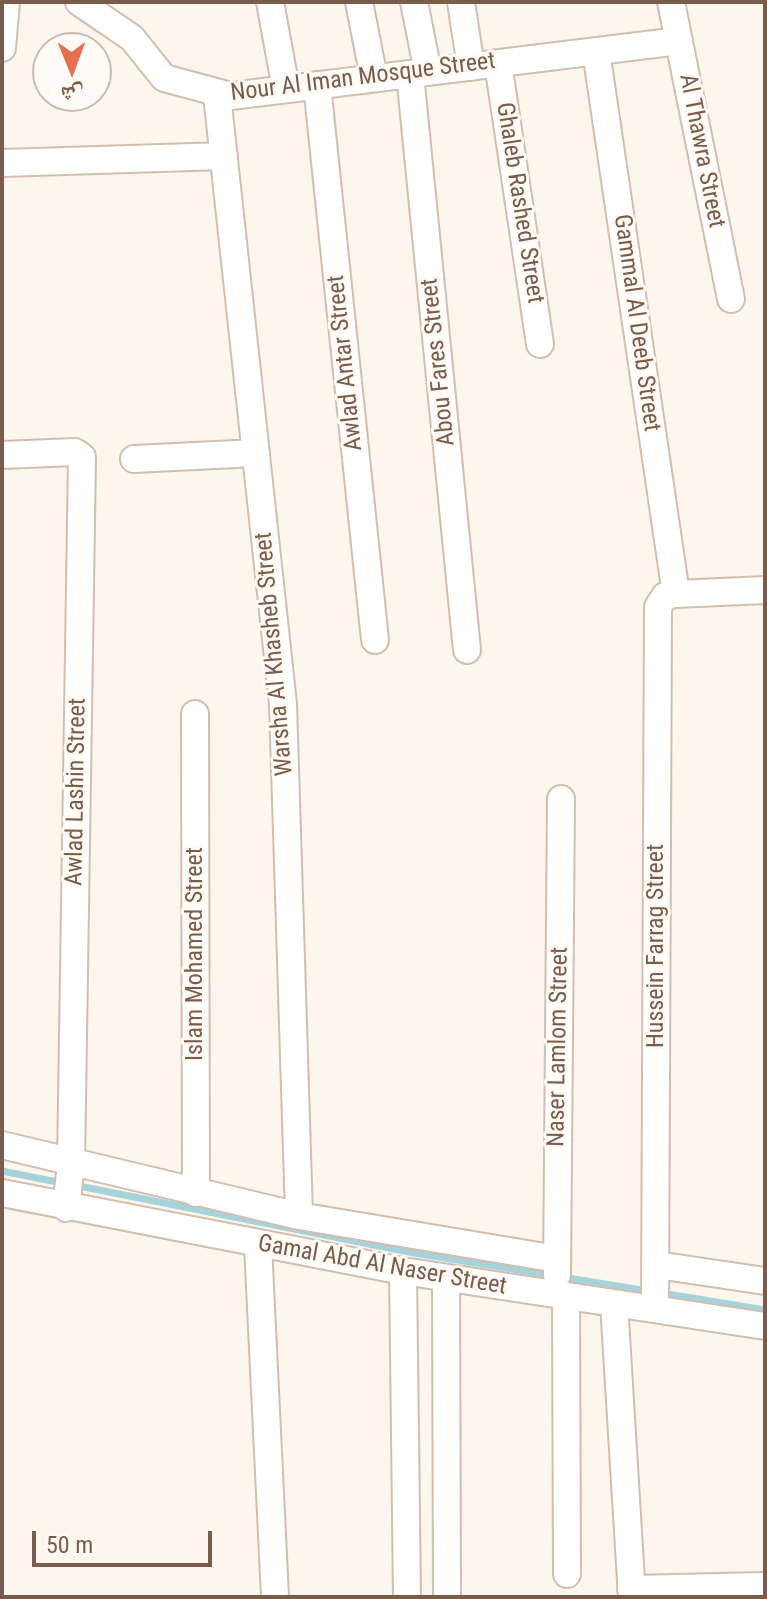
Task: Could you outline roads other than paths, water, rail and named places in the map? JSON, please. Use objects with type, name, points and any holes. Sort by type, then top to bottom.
[{"type":"street","points":[[2,45],[6,2]]},
{"type":"street","name":"Nour Al Iman Mosque Street","points":[[79,2],[132,38],[164,78],[217,95],[679,41]]},
{"type":"street","points":[[270,2],[286,89]]},
{"type":"street","points":[[359,2],[374,78]]},
{"type":"street","name":"Abou Fares Street","points":[[414,2],[467,650]]},
{"type":"street","points":[[461,2],[471,67]]},
{"type":"street","name":"Al Thawra Street","points":[[671,2],[731,299]]},
{"type":"street","name":"Gammal Al Deeb Street","points":[[596,51],[676,594]]},
{"type":"street","name":"Ghaleb Rashed Street","points":[[498,63],[540,344]]},
{"type":"street","name":"Awlad Antar Street","points":[[317,85],[375,640]]},
{"type":"street","name":"Warsha Al Khasheb Street","points":[[217,95],[283,704],[299,1216]]},
{"type":"street","points":[[2,163],[224,156]]},
{"type":"street","name":"Awlad Lashin Street","points":[[2,455],[75,452],[82,457],[68,1187]]},
{"type":"street","points":[[134,459],[256,453]]},
{"type":"street","points":[[676,594],[765,590]]},
{"type":"street","name":"Hussein Farrag Street","points":[[656,1290],[658,607],[665,596],[676,594]]},
{"type":"street","name":"Islam Mohamed Street","points":[[195,714],[196,1193]]},
{"type":"street","name":"Naser Lamlom Street","points":[[561,799],[558,1281],[567,1574]]},
{"type":"street","name":"Gamal Abd Al Naser Street","points":[[2,1145],[68,1187],[258,1245],[446,1278],[558,1281]]},
{"type":"street","name":"Gamal Abd Al Naser Street","points":[[2,1193],[68,1187],[196,1193],[558,1281],[614,1303],[656,1290],[765,1281]]},
{"type":"street","points":[[258,1245],[275,1597]]},
{"type":"street","points":[[403,1271],[407,1597]]},
{"type":"street","points":[[446,1278],[447,1597]]},
{"type":"street","name":"Gamal Abd Al Naser Street","points":[[656,1290],[765,1326]]},
{"type":"street","points":[[614,1303],[632,1593],[765,1586]]},
{"type":"waterway","points":[[2,1171],[62,1183]]},
{"type":"waterway","points":[[74,1185],[414,1253],[648,1291]]},
{"type":"waterway","points":[[661,1293],[765,1310]]}]
